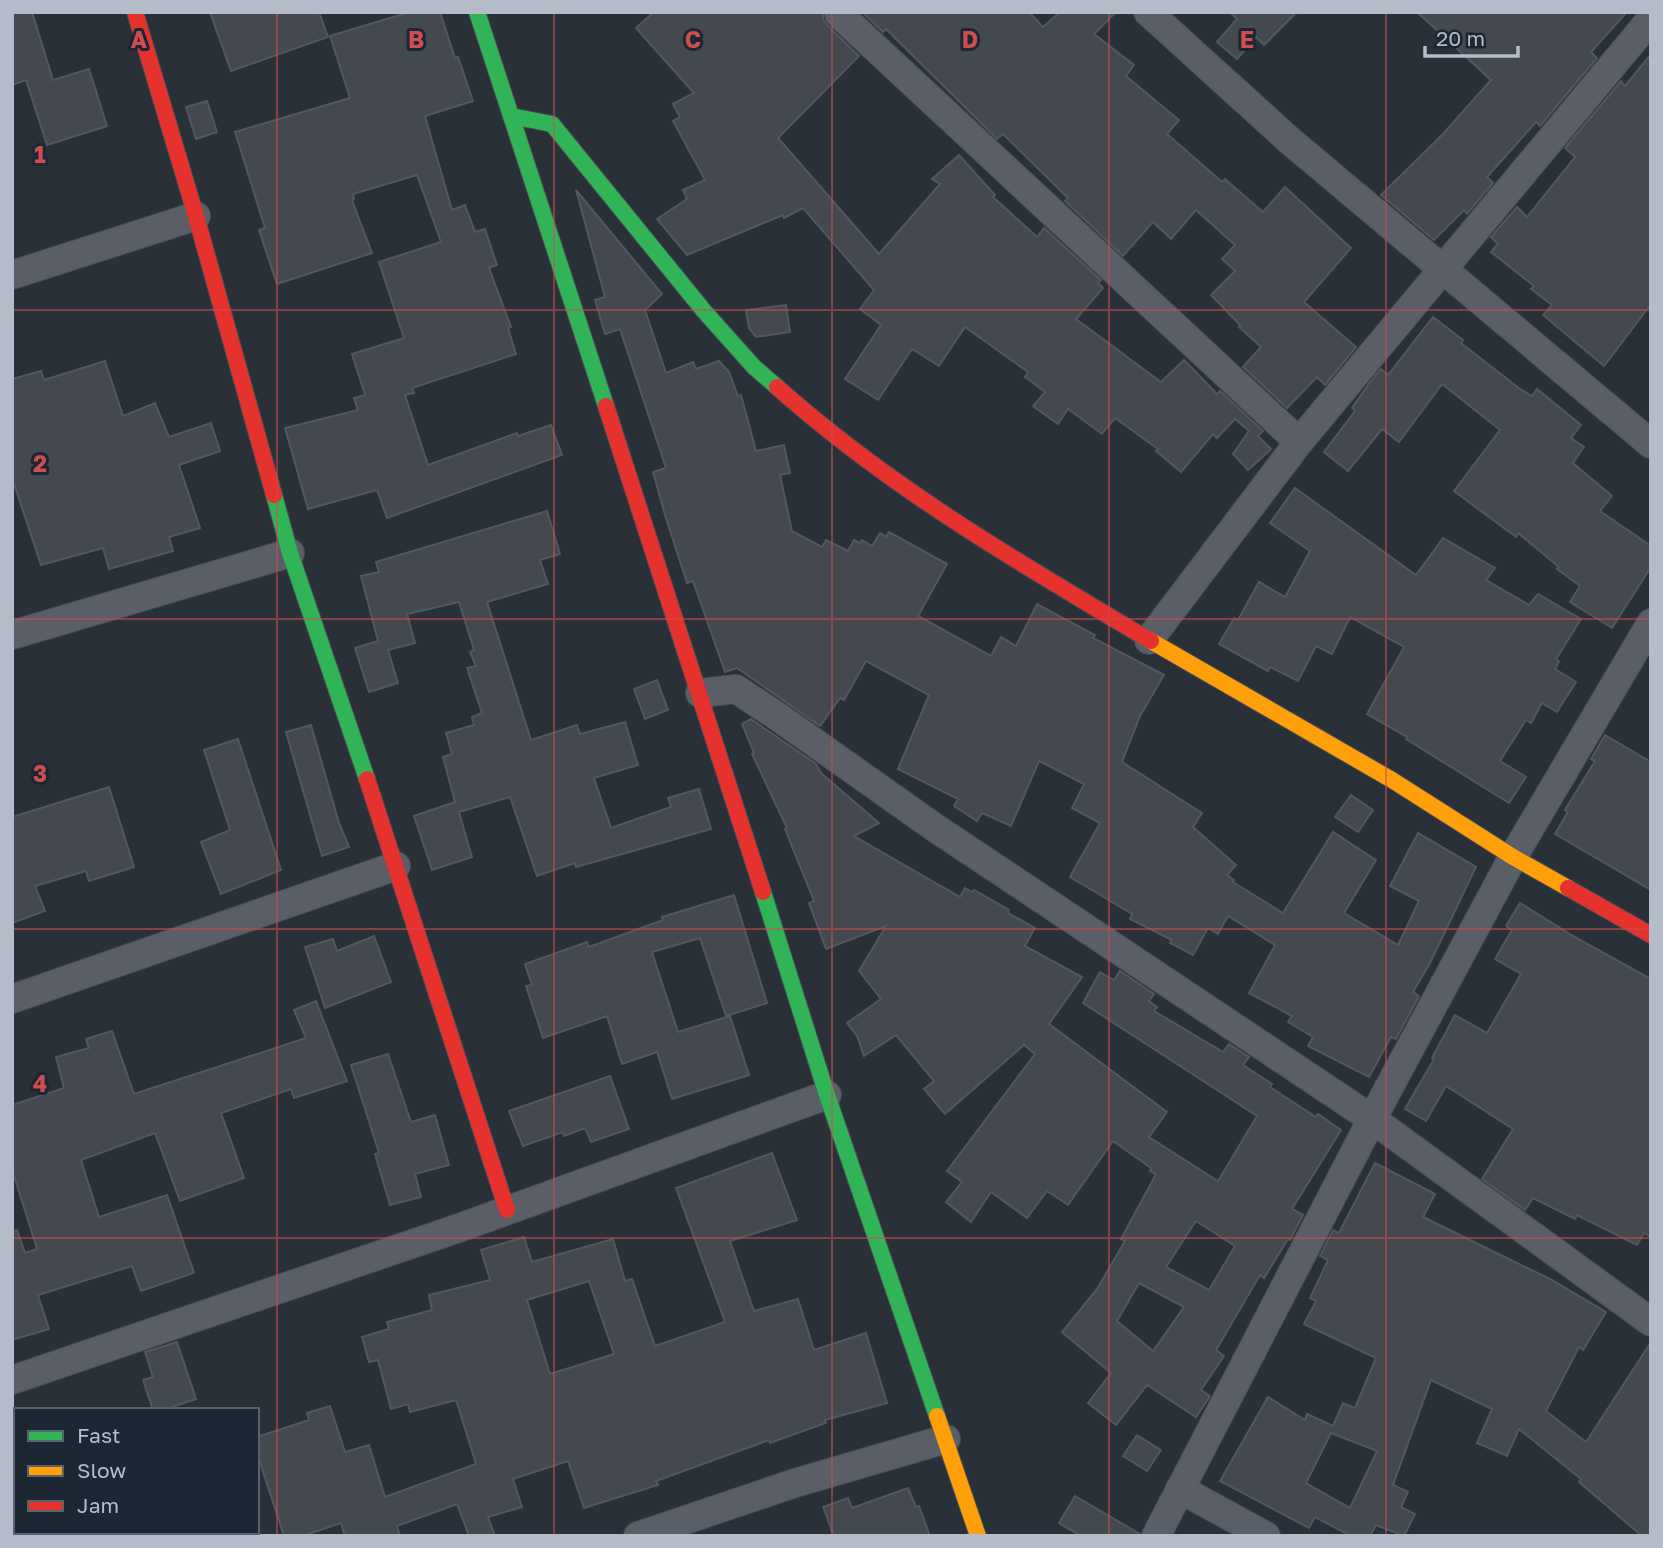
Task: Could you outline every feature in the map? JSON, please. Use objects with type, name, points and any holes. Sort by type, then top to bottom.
[{"type":"street","points":[[135,12],[196,216],[290,553],[396,866],[507,1210]]},
{"type":"street","points":[[477,12],[700,693],[827,1095],[978,1536]]},
{"type":"street","points":[[1148,12],[1289,140],[1651,444]]},
{"type":"street","points":[[839,14],[1299,442]]},
{"type":"street","points":[[1149,640],[1299,442],[1647,31]]},
{"type":"street","points":[[511,116],[552,124],[712,320],[754,367],[810,417],[926,504],[1149,640],[1392,780],[1513,858],[1651,935]]},
{"type":"street","points":[[12,275],[196,216]]},
{"type":"street","points":[[12,635],[290,553]]},
{"type":"street","points":[[1156,1536],[1372,1119],[1513,858],[1651,623]]},
{"type":"street","points":[[700,693],[736,689],[934,827],[1372,1119],[1651,1322]]},
{"type":"street","points":[[12,999],[396,866]]},
{"type":"street","points":[[12,1380],[507,1210],[827,1095]]},
{"type":"street","points":[[638,1536],[795,1483],[946,1439]]},
{"type":"street","points":[[1180,1489],[1266,1536]]},
{"type":"building","points":[[12,12],[32,12],[53,80],[89,69],[107,126],[47,145],[26,80],[12,85]]},
{"type":"building","points":[[210,12],[319,12],[328,37],[231,71]]},
{"type":"building","points":[[410,12],[440,12],[473,101],[425,116],[452,210],[465,205],[475,232],[485,229],[497,265],[489,268],[511,327],[508,328],[516,354],[412,388],[414,393],[405,395],[428,465],[517,433],[518,436],[551,425],[562,455],[387,518],[377,490],[308,509],[285,428],[358,410],[354,398],[365,395],[352,354],[404,338],[379,262],[441,242],[417,175],[353,194],[352,200],[372,253],[277,284],[259,230],[265,228],[235,132],[350,98],[330,36]]},
{"type":"building","points":[[654,12],[823,12],[823,19],[828,26],[859,56],[778,138],[879,254],[940,184],[932,179],[959,155],[995,195],[993,197],[1037,237],[1044,228],[1101,280],[1098,283],[1103,288],[1076,319],[1161,382],[1184,360],[1217,394],[1220,391],[1263,431],[1258,436],[1271,449],[1248,470],[1233,454],[1249,431],[1235,419],[1217,438],[1213,434],[1181,472],[1156,451],[1158,449],[1115,418],[1102,434],[1068,409],[1058,424],[1033,406],[1045,392],[1025,377],[1028,372],[965,327],[939,366],[912,349],[878,400],[845,379],[881,325],[860,309],[874,290],[803,208],[784,218],[783,215],[687,255],[657,219],[687,199],[683,190],[705,180],[673,121],[680,117],[673,104],[694,93],[636,28]]},
{"type":"building","points":[[862,12],[1029,12],[1043,27],[1060,12],[1116,12],[1094,34],[1134,65],[1126,76],[1179,120],[1167,134],[1222,182],[1225,179],[1263,212],[1285,187],[1351,248],[1304,302],[1356,347],[1325,385],[1317,377],[1287,408],[1243,367],[1261,347],[1211,295],[1235,271],[1222,259],[1235,245],[1196,210],[1171,239],[1153,222],[1123,256],[1065,201],[1068,198],[1003,134],[997,139],[886,29],[883,32]]},
{"type":"building","points":[[1230,12],[1297,12],[1264,45],[1256,37],[1237,59],[1217,42],[1237,19]]},
{"type":"building","points":[[1417,12],[1627,12],[1591,52],[1597,58],[1540,126],[1536,122],[1487,177],[1493,183],[1467,214],[1464,210],[1434,240],[1381,195],[1443,134],[1491,80]]},
{"type":"building","points":[[1651,54],[1651,304],[1604,366],[1543,315],[1552,305],[1531,289],[1534,286],[1491,252],[1498,244],[1491,237],[1517,207],[1527,217],[1575,157],[1565,148],[1621,81],[1625,86]]},
{"type":"building","points":[[207,101],[217,132],[196,139],[186,107]]},
{"type":"building","points":[[576,190],[662,294],[645,310],[666,373],[693,362],[696,369],[719,361],[729,372],[738,396],[741,395],[756,451],[784,445],[790,473],[780,475],[792,531],[822,547],[826,540],[848,551],[854,540],[860,543],[862,540],[872,546],[880,533],[886,537],[889,532],[947,564],[918,616],[991,656],[1001,637],[1016,646],[1037,604],[1095,635],[1093,638],[1164,675],[1140,716],[1122,762],[1202,813],[1193,827],[1236,865],[1227,875],[1233,882],[1283,913],[1333,832],[1376,860],[1344,913],[1398,945],[1419,901],[1390,886],[1418,833],[1476,867],[1430,963],[1413,992],[1419,996],[1396,1039],[1391,1037],[1369,1077],[1308,1046],[1313,1037],[1288,1022],[1292,1016],[1249,993],[1275,945],[1228,916],[1218,934],[1208,928],[1193,955],[1170,943],[1172,940],[1130,919],[1132,914],[1070,877],[1100,823],[1072,808],[1084,784],[1039,761],[1011,826],[982,813],[977,821],[954,806],[958,799],[898,769],[929,695],[866,661],[844,700],[840,698],[820,726],[737,668],[725,672],[693,581],[687,583],[665,515],[653,472],[666,468],[620,329],[605,334],[595,300],[605,297]]},
{"type":"building","points":[[786,305],[790,332],[756,337],[749,328],[746,310]]},
{"type":"building","points":[[1433,317],[1463,340],[1461,343],[1520,389],[1532,396],[1537,389],[1581,425],[1571,438],[1584,447],[1573,463],[1612,496],[1600,511],[1651,546],[1651,567],[1612,628],[1570,602],[1580,586],[1557,569],[1559,567],[1518,533],[1516,537],[1454,491],[1500,430],[1442,384],[1399,442],[1382,429],[1348,471],[1324,452],[1355,411],[1352,408],[1370,382],[1381,369],[1388,375]]},
{"type":"building","points":[[105,361],[123,416],[155,403],[169,437],[211,423],[220,451],[179,465],[200,528],[169,537],[173,551],[109,569],[103,548],[41,565],[12,478],[12,379],[41,371],[44,380]]},
{"type":"building","points":[[1295,488],[1416,575],[1443,538],[1495,568],[1486,580],[1529,605],[1538,594],[1581,619],[1556,659],[1559,661],[1555,669],[1576,682],[1557,712],[1542,703],[1531,723],[1526,720],[1500,761],[1526,777],[1509,803],[1367,714],[1404,647],[1350,617],[1332,654],[1316,646],[1298,681],[1270,667],[1268,671],[1219,644],[1234,618],[1238,620],[1259,582],[1285,597],[1310,551],[1270,523]]},
{"type":"building","points":[[547,511],[560,554],[540,560],[548,584],[487,602],[531,740],[577,725],[580,734],[625,722],[638,765],[594,778],[611,828],[671,807],[668,798],[699,789],[711,829],[576,867],[575,863],[537,876],[510,797],[459,812],[472,857],[432,870],[414,816],[455,802],[443,757],[452,754],[446,733],[474,725],[472,717],[482,713],[467,668],[476,666],[470,652],[474,650],[459,602],[407,614],[415,643],[388,650],[398,683],[369,692],[355,648],[378,641],[361,576],[379,572],[376,562]]},
{"type":"building","points":[[657,680],[668,710],[645,719],[634,689]]},
{"type":"building","points":[[751,719],[816,764],[821,773],[879,823],[854,836],[960,897],[965,888],[972,892],[974,890],[1035,928],[1025,946],[1082,977],[1049,1024],[1167,1112],[1149,1137],[1218,1181],[1257,1116],[1083,1003],[1100,972],[1114,980],[1120,971],[1154,994],[1149,1001],[1157,1007],[1154,1011],[1223,1052],[1229,1044],[1249,1057],[1243,1065],[1272,1084],[1270,1087],[1341,1130],[1292,1209],[1303,1215],[1290,1240],[1288,1239],[1264,1278],[1260,1275],[1216,1350],[1224,1356],[1201,1390],[1210,1396],[1196,1417],[1147,1385],[1116,1425],[1088,1403],[1111,1373],[1062,1332],[1097,1289],[1125,1241],[1121,1239],[1156,1174],[1113,1141],[1068,1205],[1047,1191],[1027,1218],[991,1192],[971,1222],[946,1202],[962,1182],[947,1171],[1035,1054],[1024,1045],[945,1114],[924,1089],[934,1081],[896,1035],[864,1056],[857,1036],[847,1023],[881,999],[859,971],[886,926],[826,949],[809,903],[814,901],[785,829],[787,828],[752,754],[754,753],[742,724]],"holes":[[[1196,1221],[1235,1246],[1209,1290],[1166,1267]],[[1139,1283],[1184,1307],[1153,1351],[1117,1321]]]},
{"type":"building","points":[[311,725],[339,823],[349,847],[322,856],[286,732]]},
{"type":"building","points":[[1605,735],[1651,762],[1651,890],[1555,834],[1568,812],[1565,810],[1595,761],[1591,759]]},
{"type":"building","points":[[238,739],[281,870],[221,894],[201,842],[230,830],[204,750]]},
{"type":"building","points":[[109,787],[134,867],[89,881],[86,871],[35,886],[45,911],[12,923],[12,817]]},
{"type":"building","points":[[1351,795],[1373,810],[1358,832],[1335,817]]},
{"type":"building","points":[[734,895],[767,1003],[726,1016],[700,938],[652,952],[678,1032],[730,1016],[749,1075],[672,1099],[657,1052],[622,1064],[607,1016],[543,1038],[526,986],[532,985],[525,964],[587,942],[589,947],[663,920],[662,917]]},
{"type":"building","points":[[1520,903],[1651,979],[1651,1237],[1644,1233],[1637,1245],[1577,1215],[1575,1219],[1533,1198],[1525,1210],[1482,1179],[1513,1129],[1446,1086],[1426,1121],[1405,1109],[1434,1059],[1432,1058],[1455,1015],[1487,1033],[1521,974],[1495,959],[1512,930],[1506,926]]},
{"type":"building","points":[[374,936],[391,982],[325,1008],[305,947],[333,939],[337,951]]},
{"type":"building","points":[[316,1001],[347,1081],[294,1098],[291,1089],[221,1113],[244,1178],[180,1201],[155,1133],[81,1160],[99,1217],[167,1195],[194,1273],[141,1291],[132,1266],[38,1295],[49,1329],[12,1340],[12,1231],[17,1230],[25,1253],[37,1249],[12,1169],[12,1105],[64,1088],[56,1057],[89,1048],[86,1039],[112,1031],[134,1094],[306,1038],[294,1010]]},
{"type":"building","points":[[388,1054],[411,1122],[435,1115],[449,1165],[415,1174],[421,1197],[390,1205],[375,1154],[379,1153],[351,1065]]},
{"type":"building","points":[[610,1076],[629,1129],[591,1142],[585,1128],[564,1136],[563,1132],[523,1146],[509,1111]]},
{"type":"building","points":[[772,1153],[797,1220],[730,1241],[754,1311],[798,1299],[814,1350],[866,1333],[887,1403],[825,1420],[826,1423],[770,1443],[769,1440],[656,1481],[658,1485],[584,1508],[568,1461],[513,1479],[522,1507],[488,1517],[495,1536],[469,1536],[457,1504],[397,1526],[400,1536],[345,1536],[341,1523],[303,1536],[284,1536],[259,1459],[259,1436],[309,1420],[307,1413],[330,1406],[345,1452],[369,1445],[385,1497],[476,1464],[456,1400],[410,1412],[408,1404],[391,1409],[378,1360],[369,1362],[362,1337],[389,1329],[387,1322],[432,1310],[429,1295],[490,1280],[481,1250],[524,1237],[532,1262],[613,1239],[625,1281],[632,1279],[655,1346],[725,1322],[676,1188]],"holes":[[[589,1281],[614,1354],[550,1374],[527,1300]]]},
{"type":"building","points":[[1375,1163],[1435,1194],[1423,1217],[1550,1279],[1606,1312],[1583,1350],[1579,1347],[1546,1411],[1586,1442],[1651,1342],[1651,1536],[1642,1536],[1579,1482],[1581,1479],[1519,1429],[1507,1456],[1477,1443],[1492,1409],[1431,1380],[1393,1485],[1408,1492],[1401,1507],[1415,1514],[1404,1536],[1376,1525],[1370,1536],[1351,1536],[1315,1517],[1309,1528],[1220,1481],[1268,1397],[1305,1420],[1307,1414],[1333,1426],[1343,1403],[1355,1408],[1376,1358],[1304,1324],[1316,1301],[1310,1298],[1328,1260],[1320,1256],[1333,1230],[1339,1233]],"holes":[[[1331,1433],[1377,1451],[1350,1508],[1306,1483]]]},
{"type":"building","points":[[177,1342],[196,1399],[169,1408],[152,1408],[143,1380],[153,1377],[145,1352]]},
{"type":"building","points":[[1137,1435],[1161,1450],[1147,1471],[1123,1456]]},
{"type":"building","points":[[908,1488],[916,1507],[919,1506],[930,1536],[834,1536],[823,1507],[848,1498],[852,1508]]},
{"type":"building","points":[[1075,1496],[1140,1536],[1081,1536],[1059,1523]]},
{"type":"traffic: fast","points":[[477,12],[606,406]]},
{"type":"traffic: fast","points":[[511,116],[552,124],[704,311],[754,367],[777,387]]},
{"type":"traffic: fast","points":[[274,495],[290,553],[367,779]]},
{"type":"traffic: fast","points":[[763,892],[827,1095],[937,1416]]},
{"type":"traffic: slow","points":[[1151,641],[1392,780],[1513,857],[1568,888]]},
{"type":"traffic: slow","points":[[937,1416],[978,1536]]},
{"type":"traffic: jam","points":[[135,12],[196,216],[274,495]]},
{"type":"traffic: jam","points":[[777,387],[865,458],[958,523],[1151,641]]},
{"type":"traffic: jam","points":[[606,406],[763,892]]},
{"type":"traffic: jam","points":[[367,779],[507,1210]]},
{"type":"traffic: jam","points":[[1568,888],[1651,935]]}]
